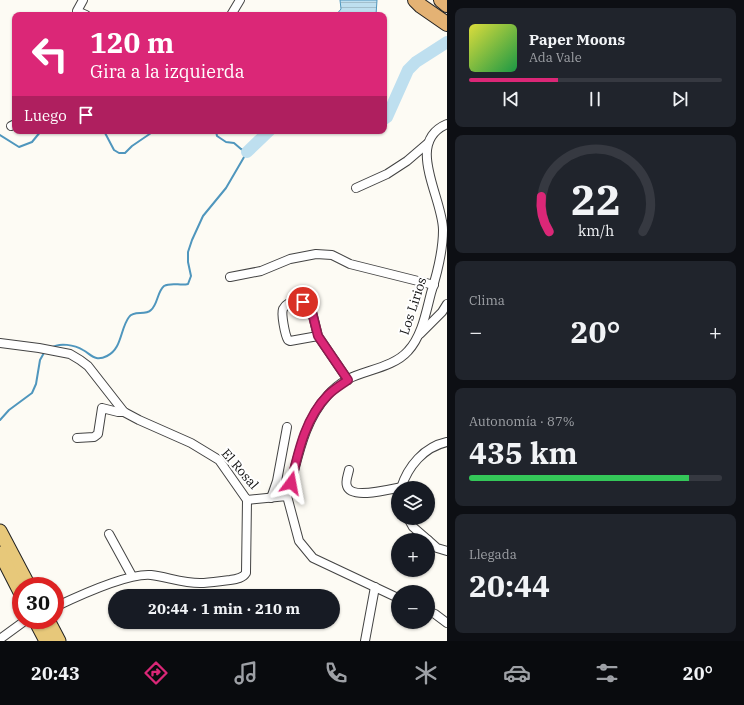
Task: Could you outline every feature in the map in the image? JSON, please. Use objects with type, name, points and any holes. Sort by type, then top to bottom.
[{"type":"highway","points":[[415,0],[447,24]]},
{"type":"highway","points":[[441,0],[447,5]]},
{"type":"main road","points":[[0,531],[24,577]]},
{"type":"main road","points":[[0,553],[12,577]]},
{"type":"main road","points":[[40,629],[46,641]]},
{"type":"main road","points":[[53,629],[59,641]]},
{"type":"street","points":[[79,12],[77,11],[83,0]]},
{"type":"street","points":[[233,12],[240,0]]},
{"type":"street","points":[[356,188],[387,174],[407,161],[428,143],[432,134],[439,127],[447,124]]},
{"type":"street","name":"Los Lirios","points":[[287,496],[298,452],[307,428],[318,407],[328,395],[348,380],[396,360],[408,352],[419,335],[438,269],[443,231],[439,207],[431,180],[426,154],[428,143]]},
{"type":"street","points":[[230,278],[261,271],[290,259],[316,254],[332,255],[350,264],[434,285]]},
{"type":"street","points":[[318,336],[290,341],[288,340],[284,328],[282,310],[296,302],[309,304],[318,336],[348,380]]},
{"type":"street","points":[[419,335],[442,312],[447,304]]},
{"type":"street","name":"El Rosal","points":[[0,343],[40,348],[70,354],[88,366],[124,412],[191,443],[219,460],[247,500],[287,496]]},
{"type":"street","points":[[77,438],[94,437],[98,434],[102,408],[124,412]]},
{"type":"street","points":[[271,498],[277,481],[287,427]]},
{"type":"street","points":[[404,481],[407,473],[423,453],[439,444],[447,442]]},
{"type":"street","points":[[349,470],[346,484],[347,488],[351,491],[361,493],[391,489]]},
{"type":"street","points":[[287,496],[299,541],[313,558],[391,595]]},
{"type":"street","points":[[64,604],[132,576],[150,575],[198,583],[224,581],[244,576],[246,573],[247,500]]},
{"type":"street","points":[[412,525],[420,533]]},
{"type":"street","points":[[109,534],[132,576]]},
{"type":"street","points":[[435,546],[447,551]]},
{"type":"street","points":[[365,641],[375,587]]},
{"type":"street","points":[[435,614],[447,622]]},
{"type":"street","points":[[0,639],[14,629]]},
{"type":"water","points":[[340,0],[377,0],[376,12],[338,12],[341,9]]},
{"type":"waterway","points":[[387,117],[408,70],[416,62],[447,42]]},
{"type":"waterway","points":[[0,135],[19,147],[32,142],[39,134]]},
{"type":"waterway","points":[[106,134],[114,150],[119,153],[125,153],[132,146],[150,134]]},
{"type":"waterway","points":[[51,348],[58,345],[67,345],[80,348],[91,356],[103,358],[116,349],[129,317],[137,313],[149,312],[155,305],[160,291],[164,286],[170,284],[188,284],[191,276],[188,262],[188,252],[192,240],[203,216],[226,188],[247,152],[234,143],[226,142],[217,136],[217,134]]},
{"type":"waterway","points":[[247,152],[266,134]]},
{"type":"waterway","points":[[0,420],[9,410],[32,393],[36,384],[40,360],[45,351]]},
{"type":"route","points":[[291,483],[298,452],[307,428],[318,407],[328,395],[348,380],[334,357],[318,336],[309,304],[303,302]]}]
